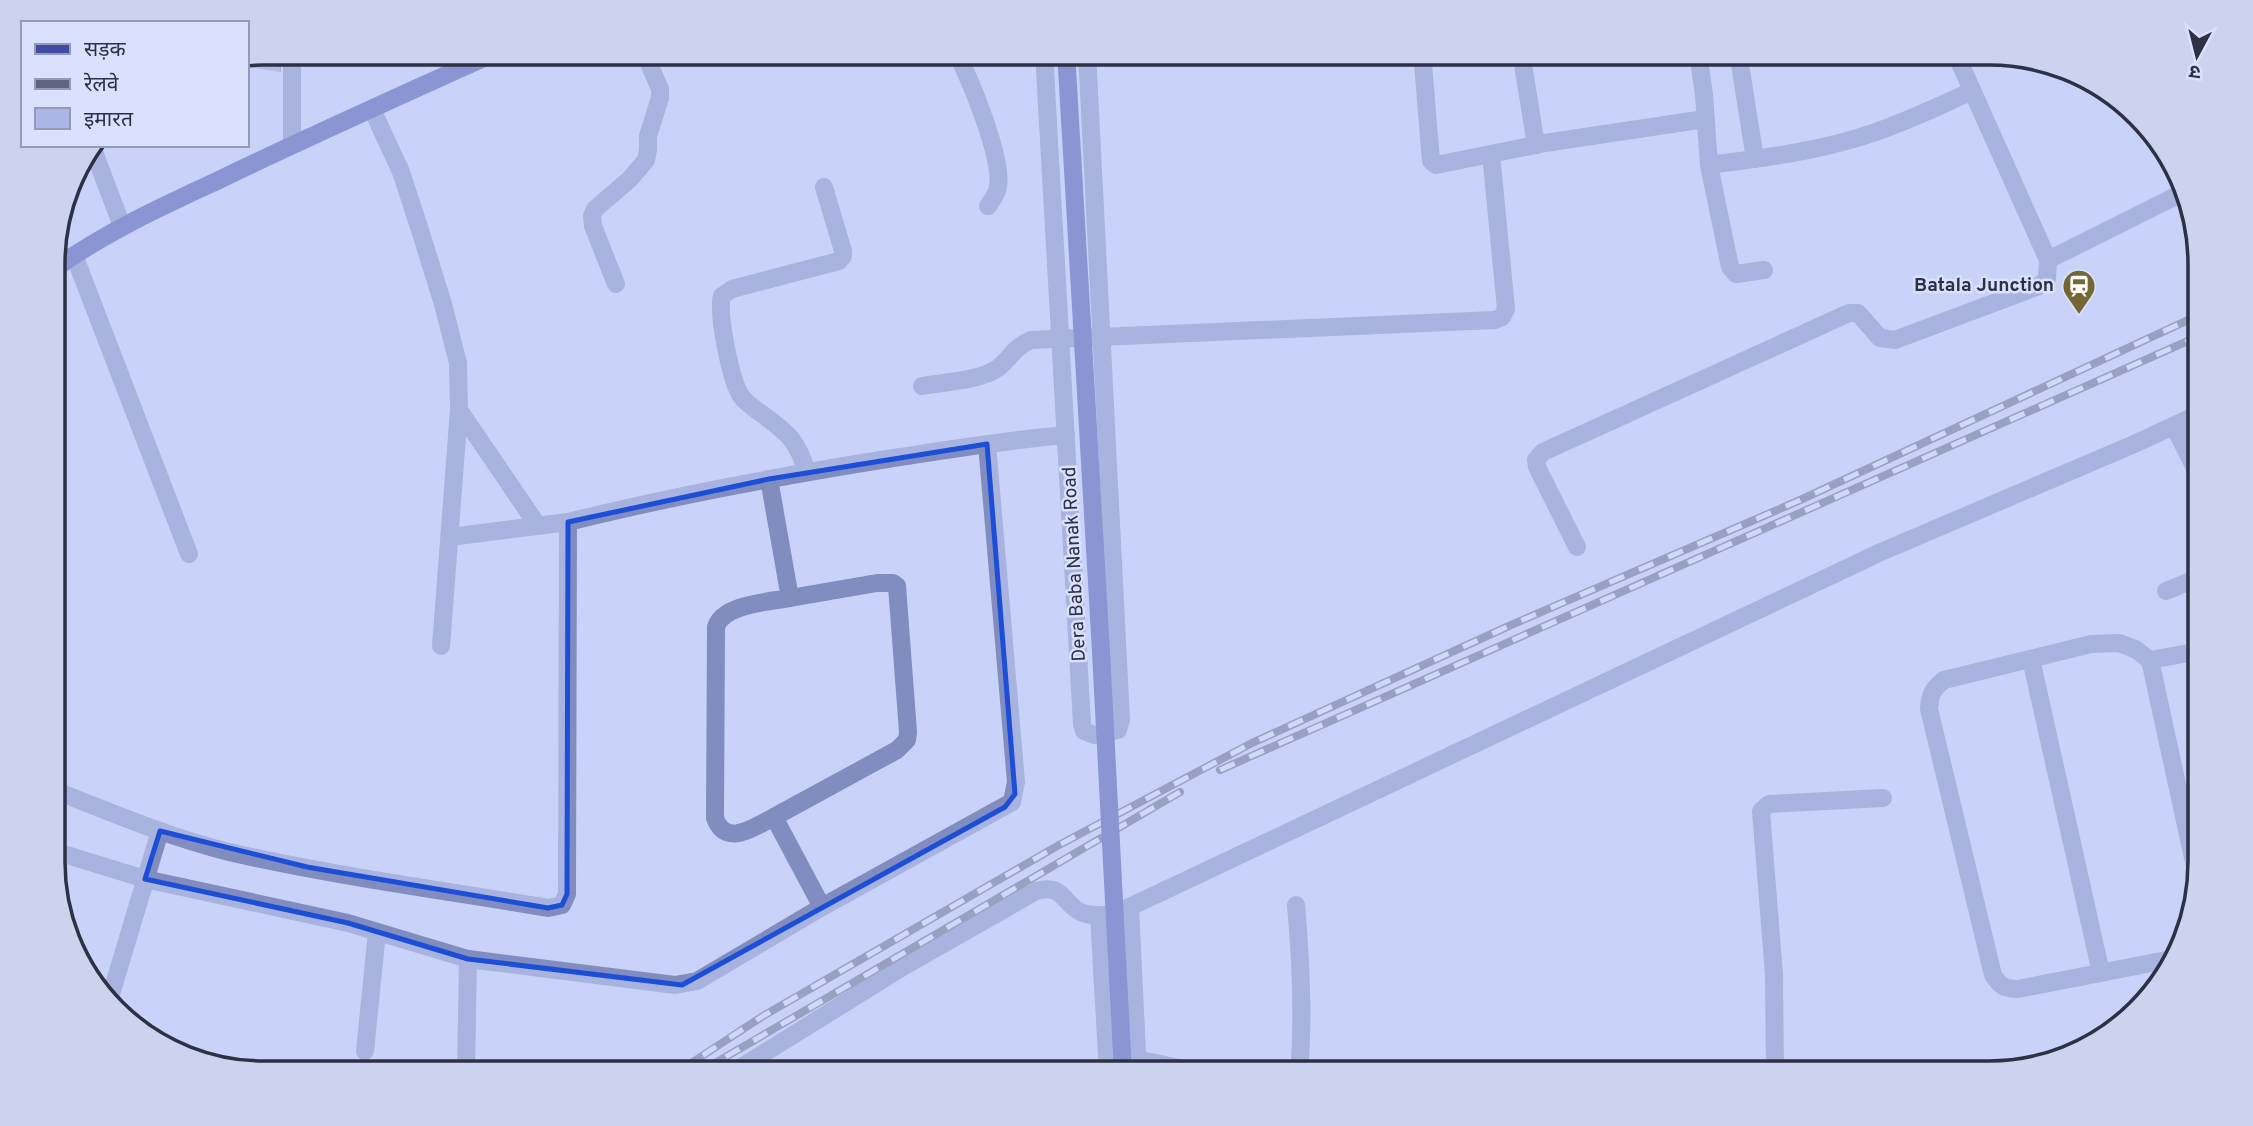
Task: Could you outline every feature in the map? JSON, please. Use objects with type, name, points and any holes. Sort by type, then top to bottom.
[{"type":"main road","points":[[65,261],[122,226],[468,65]]},
{"type":"main road","name":"Dera Baba Nanak Road","points":[[1067,65],[1122,1061]]},
{"type":"street","points":[[292,65],[292,145]]},
{"type":"street","points":[[616,284],[593,226],[592,216],[595,209],[630,179],[646,160],[648,136],[660,98],[660,89],[650,65]]},
{"type":"street","points":[[961,65],[992,140],[998,187],[988,206]]},
{"type":"street","points":[[1045,65],[1082,724],[1084,731],[1094,735],[1118,730],[1121,720],[1088,65]]},
{"type":"street","points":[[1423,65],[1431,161],[1441,166],[1536,145],[1705,119]]},
{"type":"street","points":[[1523,65],[1536,145]]},
{"type":"street","points":[[1700,65],[1709,165],[1730,267],[1736,274],[1764,270]]},
{"type":"street","points":[[1740,65],[1755,159]]},
{"type":"street","points":[[1577,547],[1537,467],[1536,460],[1543,452],[1849,313],[1858,313],[1880,338],[1895,340],[2039,286],[2047,279],[2048,260],[1961,65]]},
{"type":"street","points":[[1709,165],[1822,147],[1872,133],[1919,116],[1972,90]]},
{"type":"street","points":[[372,109],[401,172],[443,304],[458,363],[459,410],[441,646]]},
{"type":"street","points":[[922,386],[987,374],[999,367],[1018,345],[1031,340],[1495,320],[1502,317],[1506,309],[1506,299],[1491,154]]},
{"type":"street","points":[[96,157],[122,226]]},
{"type":"street","points":[[807,472],[794,439],[742,397],[735,382],[720,311],[722,296],[732,289],[839,261],[844,251],[824,187]]},
{"type":"street","points":[[2048,260],[2176,196]]},
{"type":"street","points":[[74,255],[189,554]]},
{"type":"street","points":[[459,410],[538,526]]},
{"type":"street","points":[[751,1061],[901,968],[1035,891],[1046,888],[1057,890],[1075,909],[1084,913],[1117,913],[1881,552],[2132,446],[2188,419]]},
{"type":"street","points":[[2174,426],[2188,454]]},
{"type":"street","points":[[450,537],[568,522],[807,472],[987,443],[1066,435]]},
{"type":"street","points":[[65,854],[145,879],[348,923],[468,959],[682,985],[698,981],[822,906],[1012,802],[1015,794],[987,443]]},
{"type":"street","points":[[769,479],[790,598]]},
{"type":"street","points":[[65,794],[160,831],[228,851],[548,908],[562,905],[567,894],[568,522]]},
{"type":"street","points":[[887,582],[897,586],[907,740],[897,750],[774,817],[743,832],[725,833],[715,818],[718,619],[725,613],[790,598],[877,583],[887,582]]},
{"type":"street","points":[[2166,591],[2188,583]]},
{"type":"street","points":[[2162,961],[2018,989],[1999,985],[1993,975],[1929,709],[1934,687],[1944,680],[2091,644],[2119,643],[2135,649],[2150,660],[2188,835]]},
{"type":"street","points":[[2150,660],[2188,653]]},
{"type":"street","points":[[2031,659],[2101,973]]},
{"type":"street","points":[[1775,1061],[1774,975],[1761,811],[1769,804],[1883,798]]},
{"type":"street","points":[[774,817],[822,906]]},
{"type":"street","points":[[110,988],[160,831]]},
{"type":"street","points":[[1296,905],[1302,988],[1300,1061]]},
{"type":"street","points":[[1130,907],[1137,1061]]},
{"type":"street","points":[[1098,915],[1107,1061]]},
{"type":"street","points":[[365,1051],[377,932]]},
{"type":"street","points":[[466,1061],[468,959]]},
{"type":"street","points":[[1107,1053],[1125,1061]]},
{"type":"highlighted area","points":[[987,444],[1015,794],[1005,807],[682,985],[468,959],[348,923],[145,879],[160,831],[307,867],[548,908],[562,905],[567,894],[568,522],[769,479]]},
{"type":"railway","points":[[694,1061],[763,1016],[1059,845],[1252,743],[1511,625],[1798,501],[2188,320]]},
{"type":"railway","points":[[1220,770],[2188,341]]},
{"type":"railway","points":[[719,1061],[1180,792]]},
{"type":"place","name":"Batala Junction","points":[[2079,316]]}]
